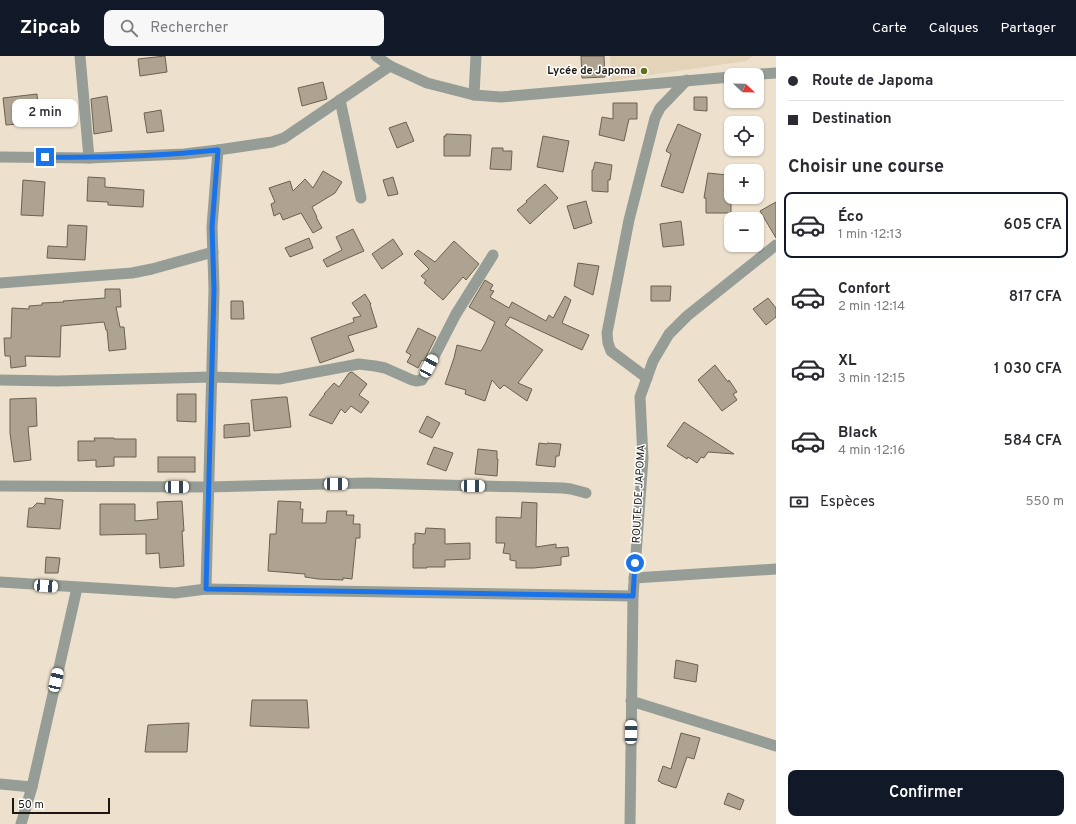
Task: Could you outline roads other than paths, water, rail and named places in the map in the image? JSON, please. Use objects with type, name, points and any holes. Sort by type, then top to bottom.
[{"type":"street","points":[[80,56],[90,158]]},
{"type":"street","points":[[376,56],[390,66],[427,83],[474,95],[501,97],[724,77]]},
{"type":"street","points":[[474,95],[476,56]]},
{"type":"street","points":[[0,157],[90,158],[184,154],[272,142],[284,138],[390,66]]},
{"type":"street","points":[[764,74],[776,73]]},
{"type":"street","points":[[647,378],[611,351],[607,333],[629,220],[655,118],[660,108],[687,80]]},
{"type":"street","points":[[340,100],[361,198]]},
{"type":"street","points":[[206,589],[214,289],[212,227],[218,150]]},
{"type":"street","name":"ROUTE DE JAPOMA","points":[[630,824],[633,596],[643,458],[640,397],[653,361],[669,334],[687,316],[776,245]]},
{"type":"street","points":[[0,283],[132,273],[213,252]]},
{"type":"street","points":[[0,380],[57,381],[211,377],[279,379],[360,364],[380,367],[412,380],[422,380],[456,314],[493,255]]},
{"type":"street","points":[[0,486],[208,487],[367,483],[563,488],[586,493]]},
{"type":"street","points":[[634,578],[776,569]]},
{"type":"street","points":[[0,582],[175,593],[206,589],[633,596]]},
{"type":"street","points":[[21,824],[32,786],[77,588]]},
{"type":"street","points":[[631,701],[776,746]]},
{"type":"street","points":[[0,784],[32,786]]},
{"type":"place","name":"Lycée de Japoma","points":[[644,71]]}]
